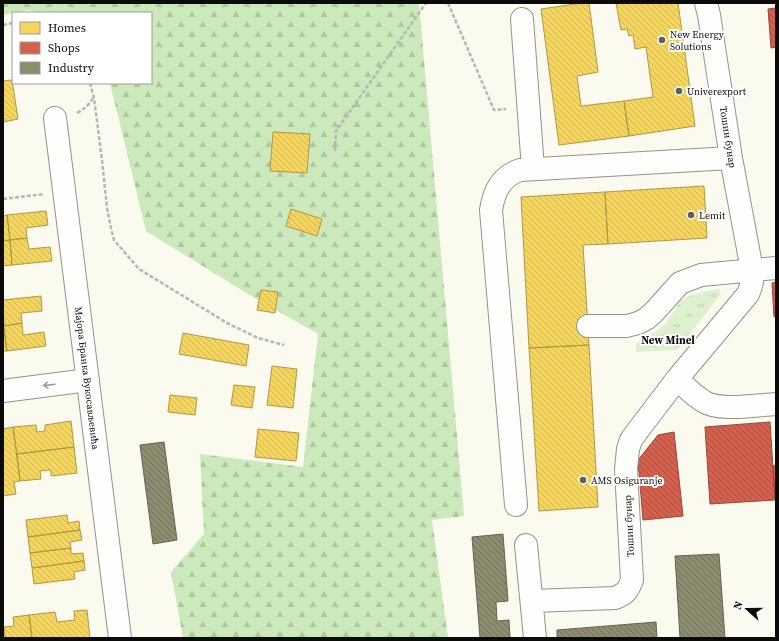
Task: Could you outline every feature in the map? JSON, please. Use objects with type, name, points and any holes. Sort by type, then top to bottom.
[{"type":"street","name":"Тошин бунар","points":[[532,601],[615,598],[623,595],[629,588],[632,580],[626,469],[628,449],[631,440],[676,379],[748,294],[752,286],[752,270],[731,158],[706,3]]},
{"type":"street","points":[[522,19],[533,169]]},
{"type":"street","name":"Мајора Бранка Вукосављевића","points":[[55,118],[120,638]]},
{"type":"street","points":[[516,505],[491,210],[496,190],[506,177],[520,170],[731,158]]},
{"type":"street","points":[[588,326],[627,326],[638,323],[646,319],[654,312],[680,283],[701,274],[776,268]]},
{"type":"street","points":[[676,379],[704,402],[715,406],[728,408],[776,404]]},
{"type":"street","points":[[3,391],[88,380]]},
{"type":"street","points":[[526,545],[535,638]]},
{"type":"path","points":[[335,151],[336,131],[426,3]]},
{"type":"path","points":[[448,3],[494,110],[529,106]]},
{"type":"path","points":[[90,84],[94,98],[107,208],[114,240],[140,269],[227,323],[258,338],[284,345]]},
{"type":"path","points":[[3,199],[64,192]]},
{"type":"green space","points":[[3,3],[419,3],[464,516],[432,520],[448,638],[183,638],[171,572],[204,534],[200,454],[303,467],[318,334],[248,294],[146,231],[110,84],[152,84],[152,12],[35,12],[29,10],[12,12],[12,13],[3,15]]},
{"type":"green space","points":[[719,289],[721,294],[677,350],[636,352],[636,345],[641,339],[656,331],[666,323],[680,301],[689,296]]},
{"type":"building: Homes","points":[[589,3],[598,72],[577,76],[581,106],[624,101],[629,136],[559,145],[541,9]]},
{"type":"building: Homes","points":[[616,3],[678,3],[695,126],[629,136],[624,101],[653,97],[646,47],[635,49],[633,35],[629,36],[627,29],[621,30]]},
{"type":"building: Homes","points":[[12,80],[18,119],[3,122],[3,81]]},
{"type":"building: Homes","points":[[273,132],[310,134],[307,173],[270,171]]},
{"type":"building: Homes","points":[[704,186],[707,238],[608,244],[605,192]]},
{"type":"building: Homes","points":[[605,192],[608,244],[583,245],[589,345],[529,348],[521,197]]},
{"type":"building: Homes","points":[[291,209],[322,219],[317,236],[286,226]]},
{"type":"building: Homes","points":[[46,211],[48,225],[26,228],[27,238],[10,240],[7,215]]},
{"type":"building: Homes","points":[[7,215],[10,240],[3,241],[3,216]]},
{"type":"building: Homes","points":[[27,238],[29,249],[50,247],[52,261],[12,265],[10,240]]},
{"type":"building: Homes","points":[[10,240],[12,265],[3,266],[3,241]]},
{"type":"building: Homes","points":[[261,290],[278,292],[275,313],[257,310]]},
{"type":"building: Homes","points":[[41,296],[42,311],[21,313],[22,323],[4,326],[3,300]]},
{"type":"building: Homes","points":[[22,323],[23,335],[44,332],[46,346],[7,351],[4,326]]},
{"type":"building: Homes","points":[[3,326],[7,351],[3,351]]},
{"type":"building: Homes","points":[[183,333],[249,345],[246,366],[179,354]]},
{"type":"building: Homes","points":[[589,345],[598,507],[539,511],[529,348]]},
{"type":"building: Homes","points":[[272,366],[297,369],[293,408],[267,405]]},
{"type":"building: Homes","points":[[234,385],[255,387],[252,408],[231,405]]},
{"type":"building: Homes","points":[[170,395],[197,398],[195,415],[168,412]]},
{"type":"building: Homes","points":[[71,421],[74,447],[17,454],[13,427],[36,425],[37,432],[45,431],[45,425]]},
{"type":"building: Homes","points":[[13,427],[20,481],[14,482],[16,494],[3,496],[3,429]]},
{"type":"building: Homes","points":[[258,429],[299,433],[296,461],[255,457]]},
{"type":"building: Homes","points":[[74,447],[77,473],[51,476],[51,470],[40,471],[41,479],[20,481],[17,454]]},
{"type":"building: Homes","points":[[67,515],[68,523],[79,521],[80,530],[28,537],[26,520]]},
{"type":"building: Homes","points":[[80,530],[82,540],[70,542],[71,548],[30,553],[28,537]]},
{"type":"building: Homes","points":[[71,548],[71,554],[83,553],[84,561],[32,568],[30,553]]},
{"type":"building: Homes","points":[[84,561],[85,570],[74,572],[75,579],[34,584],[32,568]]},
{"type":"building: Homes","points":[[87,610],[90,638],[32,638],[29,615],[55,612],[57,622],[75,620],[74,611]]},
{"type":"building: Homes","points":[[29,615],[32,638],[5,638],[4,627],[14,626],[13,617]]},
{"type":"building: Shops","points":[[776,8],[776,47],[771,48],[768,9]]},
{"type":"building: Shops","points":[[776,282],[776,316],[774,317],[772,283]]},
{"type":"building: Shops","points":[[770,422],[775,500],[710,504],[705,427]]},
{"type":"building: Shops","points":[[674,432],[683,516],[643,520],[638,460],[658,435]]},
{"type":"building: Shops","points":[[776,465],[776,500],[775,500],[773,466]]},
{"type":"building: Industry","points":[[164,442],[177,540],[153,544],[140,445]]},
{"type":"building: Industry","points":[[503,534],[508,601],[496,602],[497,621],[509,620],[510,638],[480,638],[472,537]]},
{"type":"building: Industry","points":[[719,554],[725,638],[680,638],[675,556]]},
{"type":"building: Industry","points":[[656,622],[657,638],[557,638],[557,630]]},
{"type":"place","name":"New Energy Solutions","points":[[662,40]]},
{"type":"place","name":"Univerexport","points":[[679,91]]},
{"type":"place","name":"Lemit","points":[[691,215]]},
{"type":"place","name":"AMS Osiguranje","points":[[583,480]]},
{"type":"district","name":"New Minel","points":[[668,340]]}]
